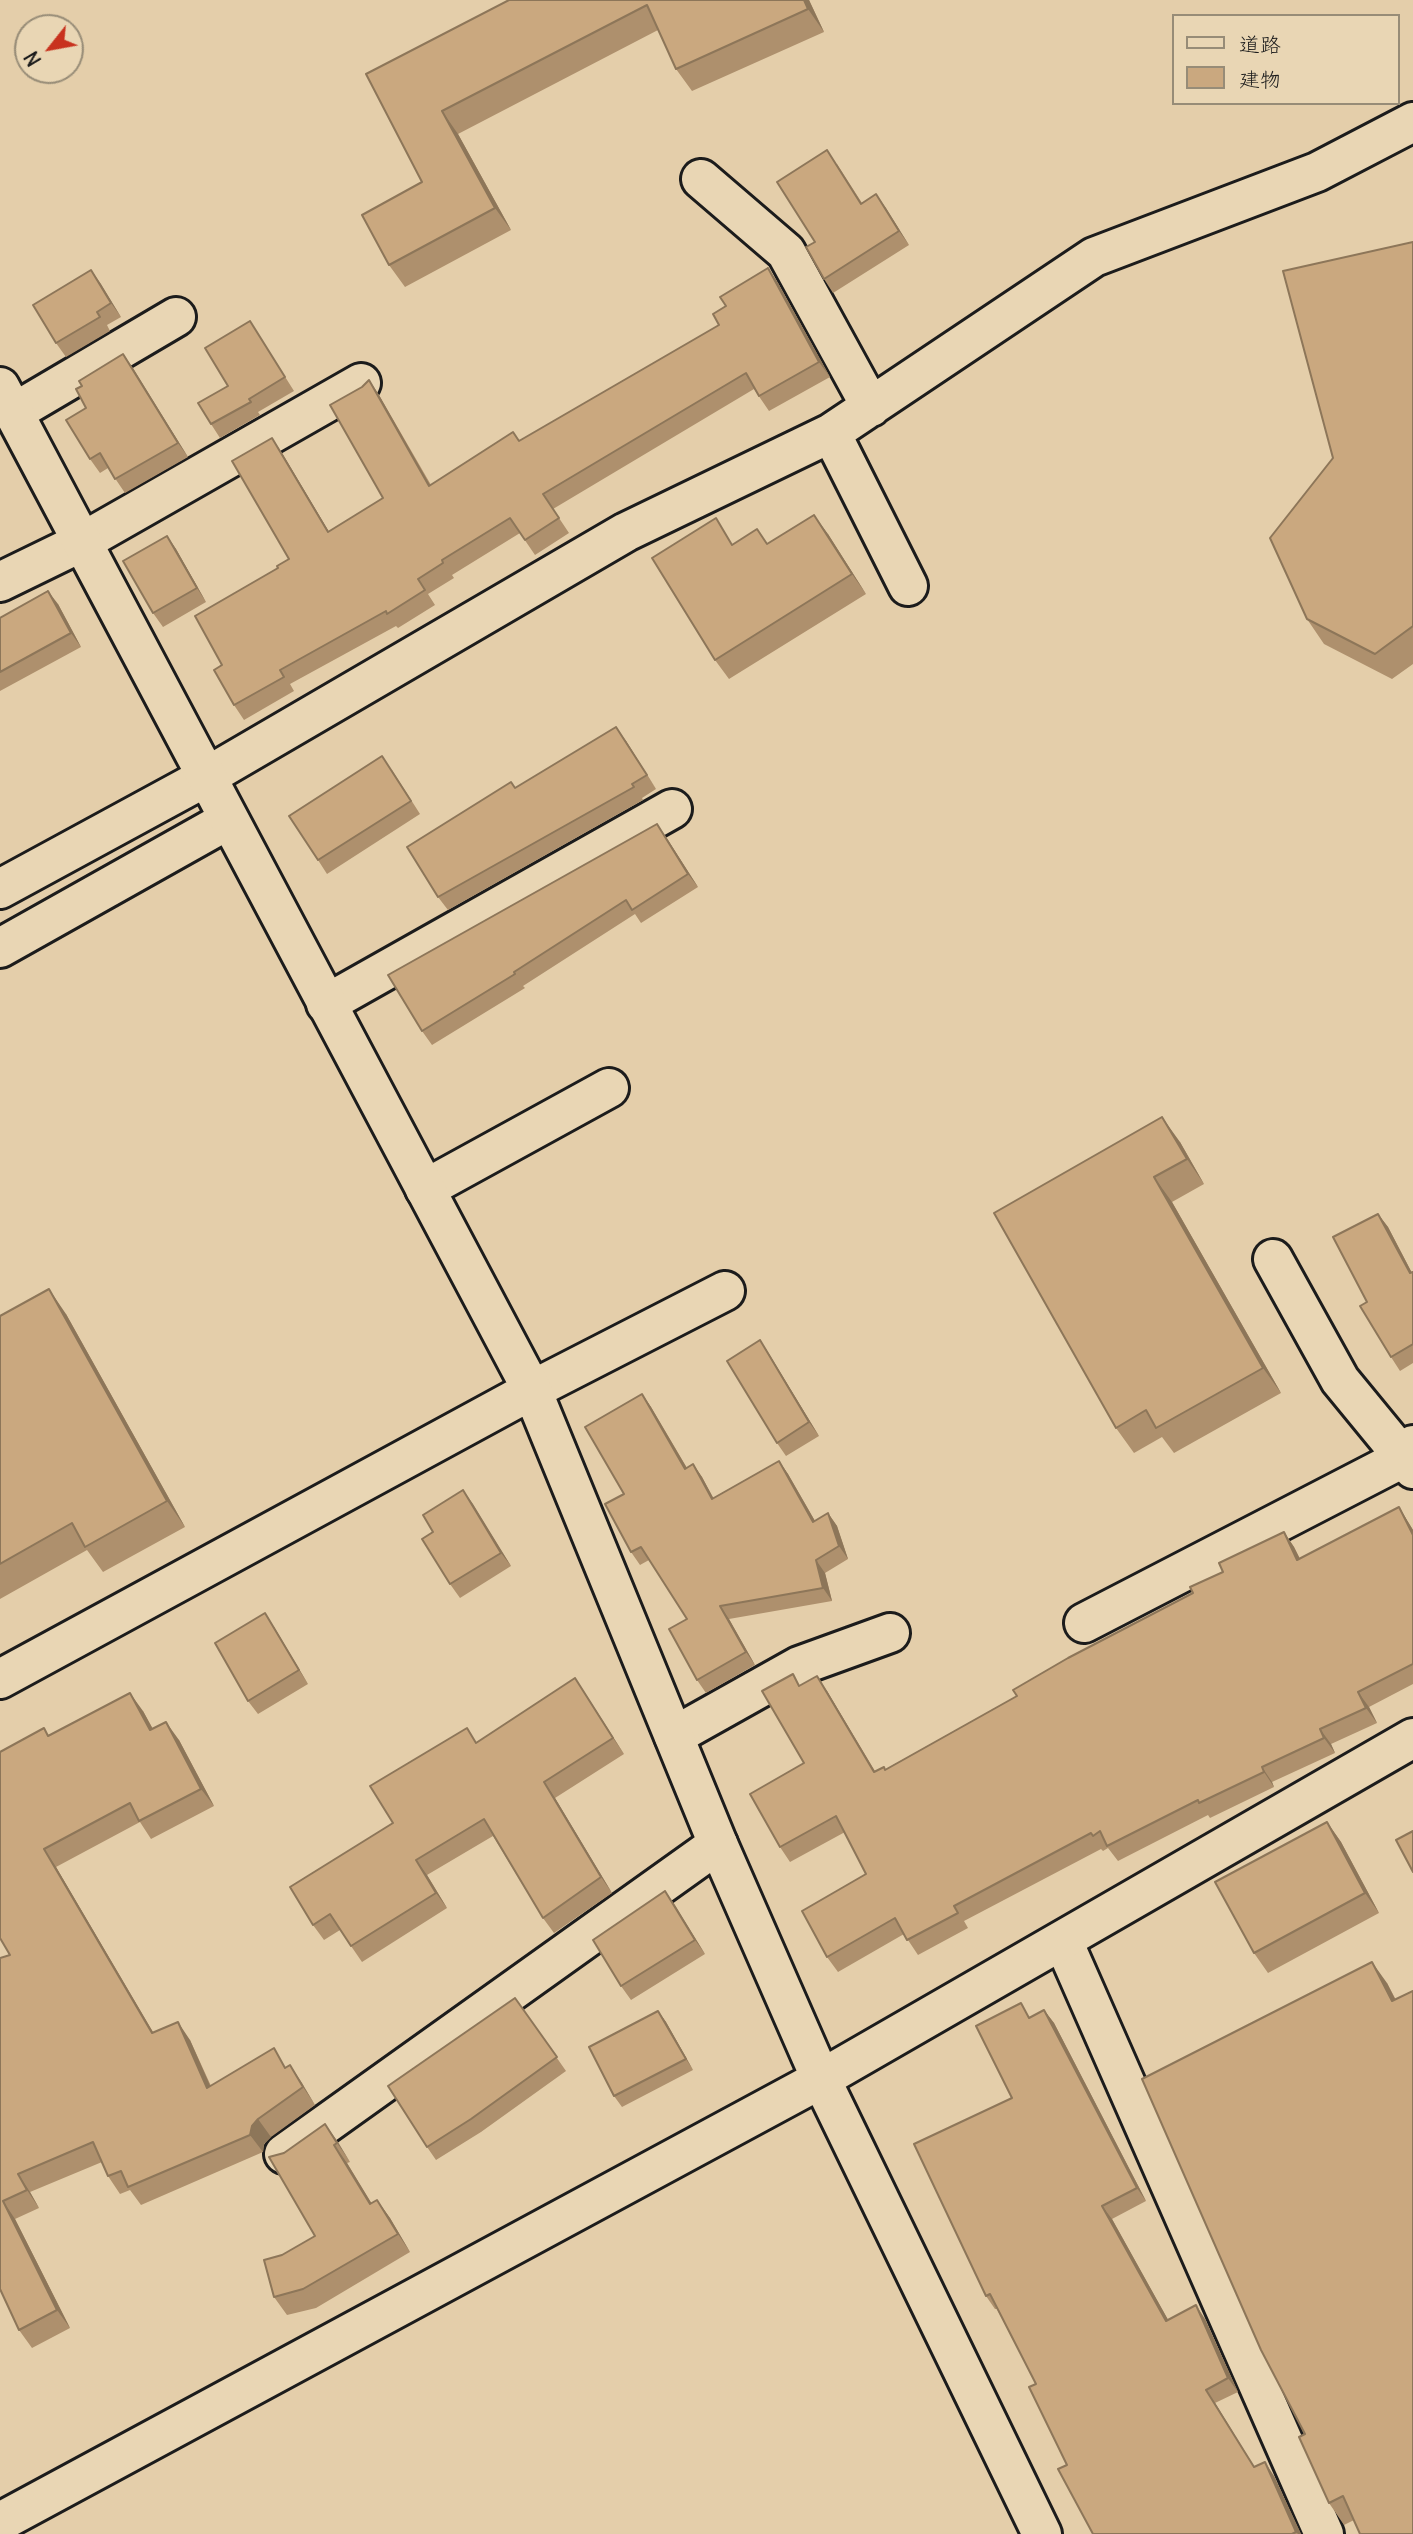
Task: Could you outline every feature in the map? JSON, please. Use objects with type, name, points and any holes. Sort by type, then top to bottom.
[{"type":"street","points":[[0,889],[206,777],[626,532],[831,433],[1094,257],[1317,172],[1413,122]]},
{"type":"street","points":[[701,179],[786,252],[871,407]]},
{"type":"street","points":[[176,317],[7,400],[532,1391],[718,1844],[821,2079],[1042,2534]]},
{"type":"street","points":[[0,582],[82,542],[361,383]]},
{"type":"street","points":[[831,433],[908,586]]},
{"type":"street","points":[[326,1004],[672,809]]},
{"type":"street","points":[[0,948],[228,820]]},
{"type":"street","points":[[425,1189],[609,1088]]},
{"type":"street","points":[[1084,1623],[1410,1457],[1340,1380],[1273,1259]]},
{"type":"street","points":[[0,1679],[532,1391],[725,1291]]},
{"type":"street","points":[[674,1736],[799,1666],[890,1633]]},
{"type":"street","points":[[0,2522],[821,2079],[1413,1738]]},
{"type":"street","points":[[284,2154],[718,1844]]},
{"type":"street","points":[[1063,1941],[1324,2534]]},
{"type":"building","points":[[509,0],[804,0],[808,9],[676,69],[647,5],[442,111],[495,208],[389,265],[362,215],[422,182],[366,74]]},
{"type":"building","points":[[827,150],[861,204],[876,194],[899,231],[824,279],[806,247],[815,242],[777,182]]},
{"type":"building","points":[[1413,242],[1413,626],[1375,654],[1307,619],[1270,538],[1333,458],[1283,271]]},
{"type":"building","points":[[768,268],[819,362],[759,396],[746,373],[543,494],[559,518],[525,540],[510,518],[442,560],[443,563],[418,579],[425,590],[387,614],[386,611],[280,670],[284,677],[234,705],[214,670],[222,665],[195,616],[289,559],[232,461],[272,438],[328,532],[383,498],[330,405],[362,387],[369,380],[429,486],[513,432],[519,441],[719,325],[713,314],[726,306],[720,297]]},
{"type":"building","points":[[91,270],[111,303],[97,312],[100,317],[56,343],[33,305]]},
{"type":"building","points":[[250,321],[285,377],[249,399],[251,402],[211,424],[198,403],[228,386],[205,348]]},
{"type":"building","points":[[123,354],[178,443],[115,479],[100,453],[90,459],[66,420],[86,408],[76,389],[82,386],[79,381]]},
{"type":"building","points":[[814,515],[852,574],[715,660],[652,558],[716,518],[732,545],[757,529],[767,544]]},
{"type":"building","points":[[167,536],[197,588],[153,613],[123,561]]},
{"type":"building","points":[[48,591],[71,633],[0,672],[0,618]]},
{"type":"building","points":[[616,727],[647,775],[632,784],[634,787],[438,897],[407,847],[511,782],[515,788]]},
{"type":"building","points":[[382,756],[411,801],[318,860],[289,816]]},
{"type":"building","points":[[657,824],[688,874],[632,910],[626,900],[514,972],[515,974],[422,1031],[388,975]]},
{"type":"building","points":[[1162,1117],[1187,1159],[1154,1177],[1263,1368],[1156,1428],[1146,1410],[1116,1428],[994,1213]]},
{"type":"building","points":[[1378,1214],[1410,1273],[1413,1272],[1413,1344],[1391,1357],[1360,1306],[1367,1302],[1333,1237]]},
{"type":"building","points":[[49,1289],[167,1501],[85,1547],[72,1523],[0,1564],[0,1316]]},
{"type":"building","points":[[760,1340],[809,1422],[777,1443],[727,1361]]},
{"type":"building","points":[[642,1394],[685,1469],[693,1464],[712,1499],[779,1461],[813,1522],[828,1513],[839,1546],[816,1560],[823,1588],[720,1606],[746,1652],[697,1680],[669,1629],[687,1619],[641,1547],[631,1552],[605,1504],[624,1494],[585,1427]]},
{"type":"building","points":[[463,1490],[501,1553],[450,1584],[422,1539],[433,1532],[423,1515]]},
{"type":"building","points":[[1399,1507],[1413,1535],[1413,1664],[1358,1692],[1366,1708],[1320,1729],[1324,1738],[1262,1767],[1264,1772],[1199,1803],[1198,1800],[1107,1846],[1100,1831],[1093,1836],[1091,1833],[954,1906],[958,1913],[907,1940],[895,1918],[827,1957],[802,1911],[866,1874],[836,1816],[780,1847],[750,1794],[804,1763],[762,1691],[793,1674],[799,1686],[817,1676],[874,1772],[884,1767],[885,1770],[1017,1696],[1013,1690],[1068,1658],[1193,1593],[1190,1587],[1223,1572],[1219,1563],[1284,1532],[1297,1560]]},
{"type":"building","points":[[265,1613],[299,1670],[248,1701],[215,1643]]},
{"type":"building","points":[[575,1678],[613,1738],[544,1782],[601,1877],[543,1918],[484,1819],[416,1860],[436,1893],[351,1946],[330,1914],[313,1925],[290,1887],[393,1823],[370,1786],[467,1728],[476,1743]]},
{"type":"building","points":[[130,1693],[150,1730],[166,1722],[201,1789],[139,1821],[130,1803],[44,1849],[152,2033],[178,2022],[207,2088],[274,2048],[285,2068],[290,2065],[303,2087],[258,2119],[252,2126],[250,2135],[128,2187],[121,2171],[108,2176],[93,2142],[18,2174],[27,2190],[3,2201],[57,2310],[19,2330],[0,2289],[0,1958],[10,1955],[0,1938],[0,1752],[44,1728],[48,1736]]},
{"type":"building","points":[[1327,1822],[1365,1893],[1254,1953],[1215,1882]]},
{"type":"building","points":[[1413,1831],[1413,1872],[1396,1840]]},
{"type":"building","points":[[665,1891],[695,1940],[621,1986],[593,1940]]},
{"type":"building","points":[[1372,1962],[1392,2001],[1413,1991],[1413,2534],[1360,2534],[1343,2496],[1329,2503],[1299,2437],[1305,2434],[1261,2350],[1142,2079]]},
{"type":"building","points":[[515,1998],[557,2057],[427,2147],[388,2086]]},
{"type":"building","points":[[1021,2003],[1029,2018],[1044,2010],[1137,2188],[1102,2206],[1166,2321],[1196,2305],[1228,2378],[1206,2390],[1254,2467],[1265,2462],[1296,2532],[1093,2534],[1058,2469],[1067,2465],[1029,2387],[1036,2384],[990,2294],[986,2296],[914,2144],[1012,2098],[976,2026]]},
{"type":"building","points":[[658,2011],[686,2059],[614,2096],[589,2047]]},
{"type":"building","points":[[325,2124],[337,2143],[334,2145],[370,2204],[377,2200],[398,2234],[303,2289],[274,2297],[264,2260],[282,2255],[315,2236],[269,2157],[284,2153]]}]
